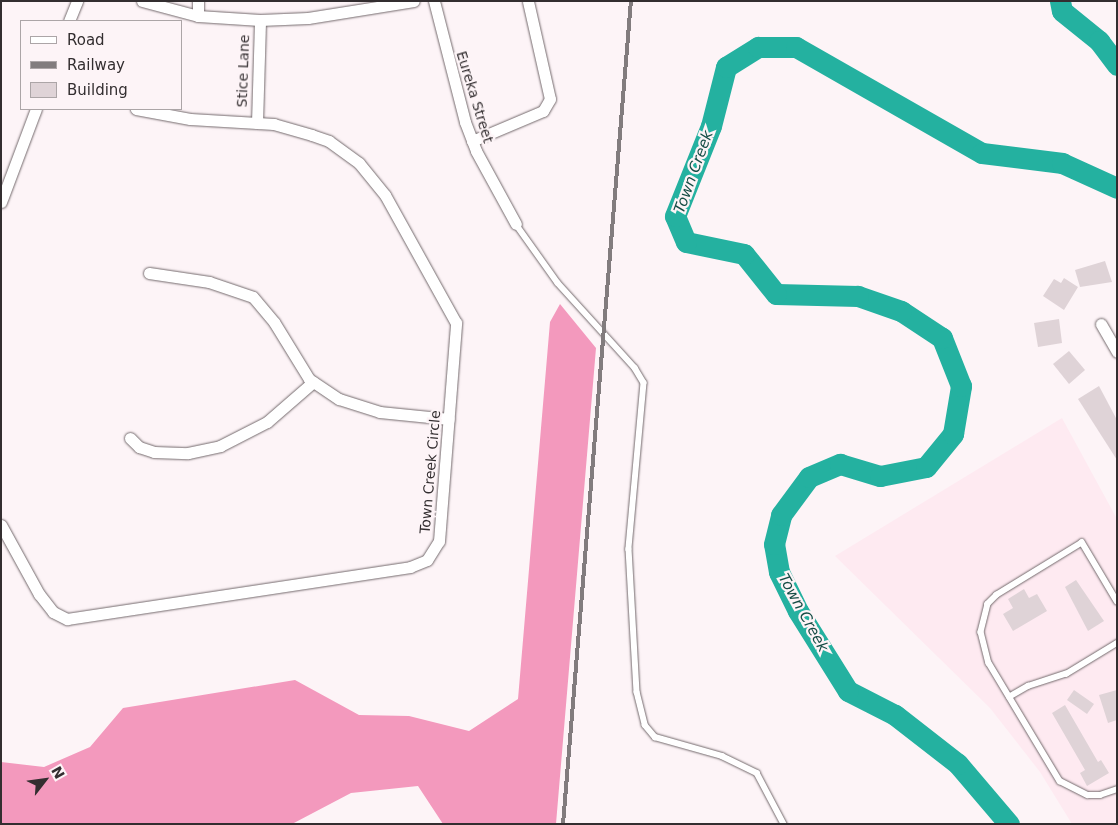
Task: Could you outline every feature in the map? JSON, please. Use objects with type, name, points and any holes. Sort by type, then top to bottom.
[{"type":"street","points":[[69,20],[77,1]]},
{"type":"street","points":[[142,1],[198,16],[260,20],[342,7],[414,1]]},
{"type":"street","points":[[198,1],[198,16]]},
{"type":"street","name":"Eureka Street","points":[[434,1],[446,58],[472,140],[516,224]]},
{"type":"street","points":[[472,140],[544,111],[550,100],[528,1]]},
{"type":"street","name":"Stice Lane","points":[[256,123],[260,20]]},
{"type":"street","points":[[1,202],[36,110]]},
{"type":"street","name":"Town Creek Circle","points":[[1,525],[39,594],[54,612],[67,618],[410,567],[428,560],[439,542],[456,333],[454,316],[385,195],[359,163],[329,141],[292,128],[256,123],[190,119],[141,110]]},
{"type":"street","points":[[149,273],[210,282],[253,298],[274,322],[313,382],[339,399],[365,408],[449,419]]},
{"type":"street","points":[[1101,324],[1117,352]]},
{"type":"street","points":[[130,438],[139,447],[154,452],[188,453],[220,446],[267,422],[313,382]]},
{"type":"lane","points":[[516,224],[558,284],[635,368],[644,383],[629,549],[637,692],[645,725],[655,736],[722,756],[756,773],[784,824]]},
{"type":"lane","points":[[1117,602],[1082,543],[997,595],[988,604],[981,632],[990,663],[1060,780],[1088,795],[1100,795],[1117,789]]},
{"type":"lane","points":[[1009,697],[1028,686],[1066,674],[1117,643]]},
{"type":"shaded area","points":[[560,304],[596,348],[556,824],[443,824],[418,786],[351,793],[292,824],[1,824],[1,762],[44,767],[90,747],[123,708],[295,680],[359,715],[409,716],[469,731],[518,699],[550,322]]},
{"type":"shaded area","points":[[1062,418],[1117,519],[1117,824],[1072,824],[1040,772],[990,708],[835,556]]},
{"type":"building","points":[[1105,261],[1112,282],[1080,287],[1075,270]]},
{"type":"building","points":[[1064,278],[1078,287],[1064,310],[1043,296],[1054,279],[1061,283]]},
{"type":"building","points":[[1059,319],[1062,343],[1038,347],[1034,323]]},
{"type":"building","points":[[1069,351],[1085,370],[1069,384],[1053,364]]},
{"type":"building","points":[[1099,386],[1117,420],[1117,460],[1078,399]]},
{"type":"building","points":[[1076,580],[1104,621],[1088,631],[1065,587]]},
{"type":"building","points":[[1024,589],[1029,598],[1037,594],[1047,611],[1013,631],[1003,614],[1013,608],[1008,599]]},
{"type":"building","points":[[1074,690],[1094,704],[1087,714],[1067,700]]},
{"type":"building","points":[[1117,690],[1117,720],[1108,723],[1099,695]]},
{"type":"building","points":[[1065,705],[1098,762],[1101,760],[1109,773],[1087,786],[1080,773],[1085,770],[1052,713]]},
{"type":"waterway","name":"Town Creek","points":[[1060,1],[1062,11],[1099,41],[1117,65]]},
{"type":"waterway","name":"Town Creek","points":[[1009,824],[958,764],[895,715],[848,691],[798,611],[779,572],[774,544],[781,515],[809,477],[840,464],[880,476],[926,467],[953,434],[961,386],[942,338],[901,311],[858,296],[776,294],[744,254],[686,242],[675,216],[711,126],[726,67],[758,47],[796,47],[982,153],[1062,163],[1117,188]]},
{"type":"railway","points":[[563,824],[631,1]]}]
